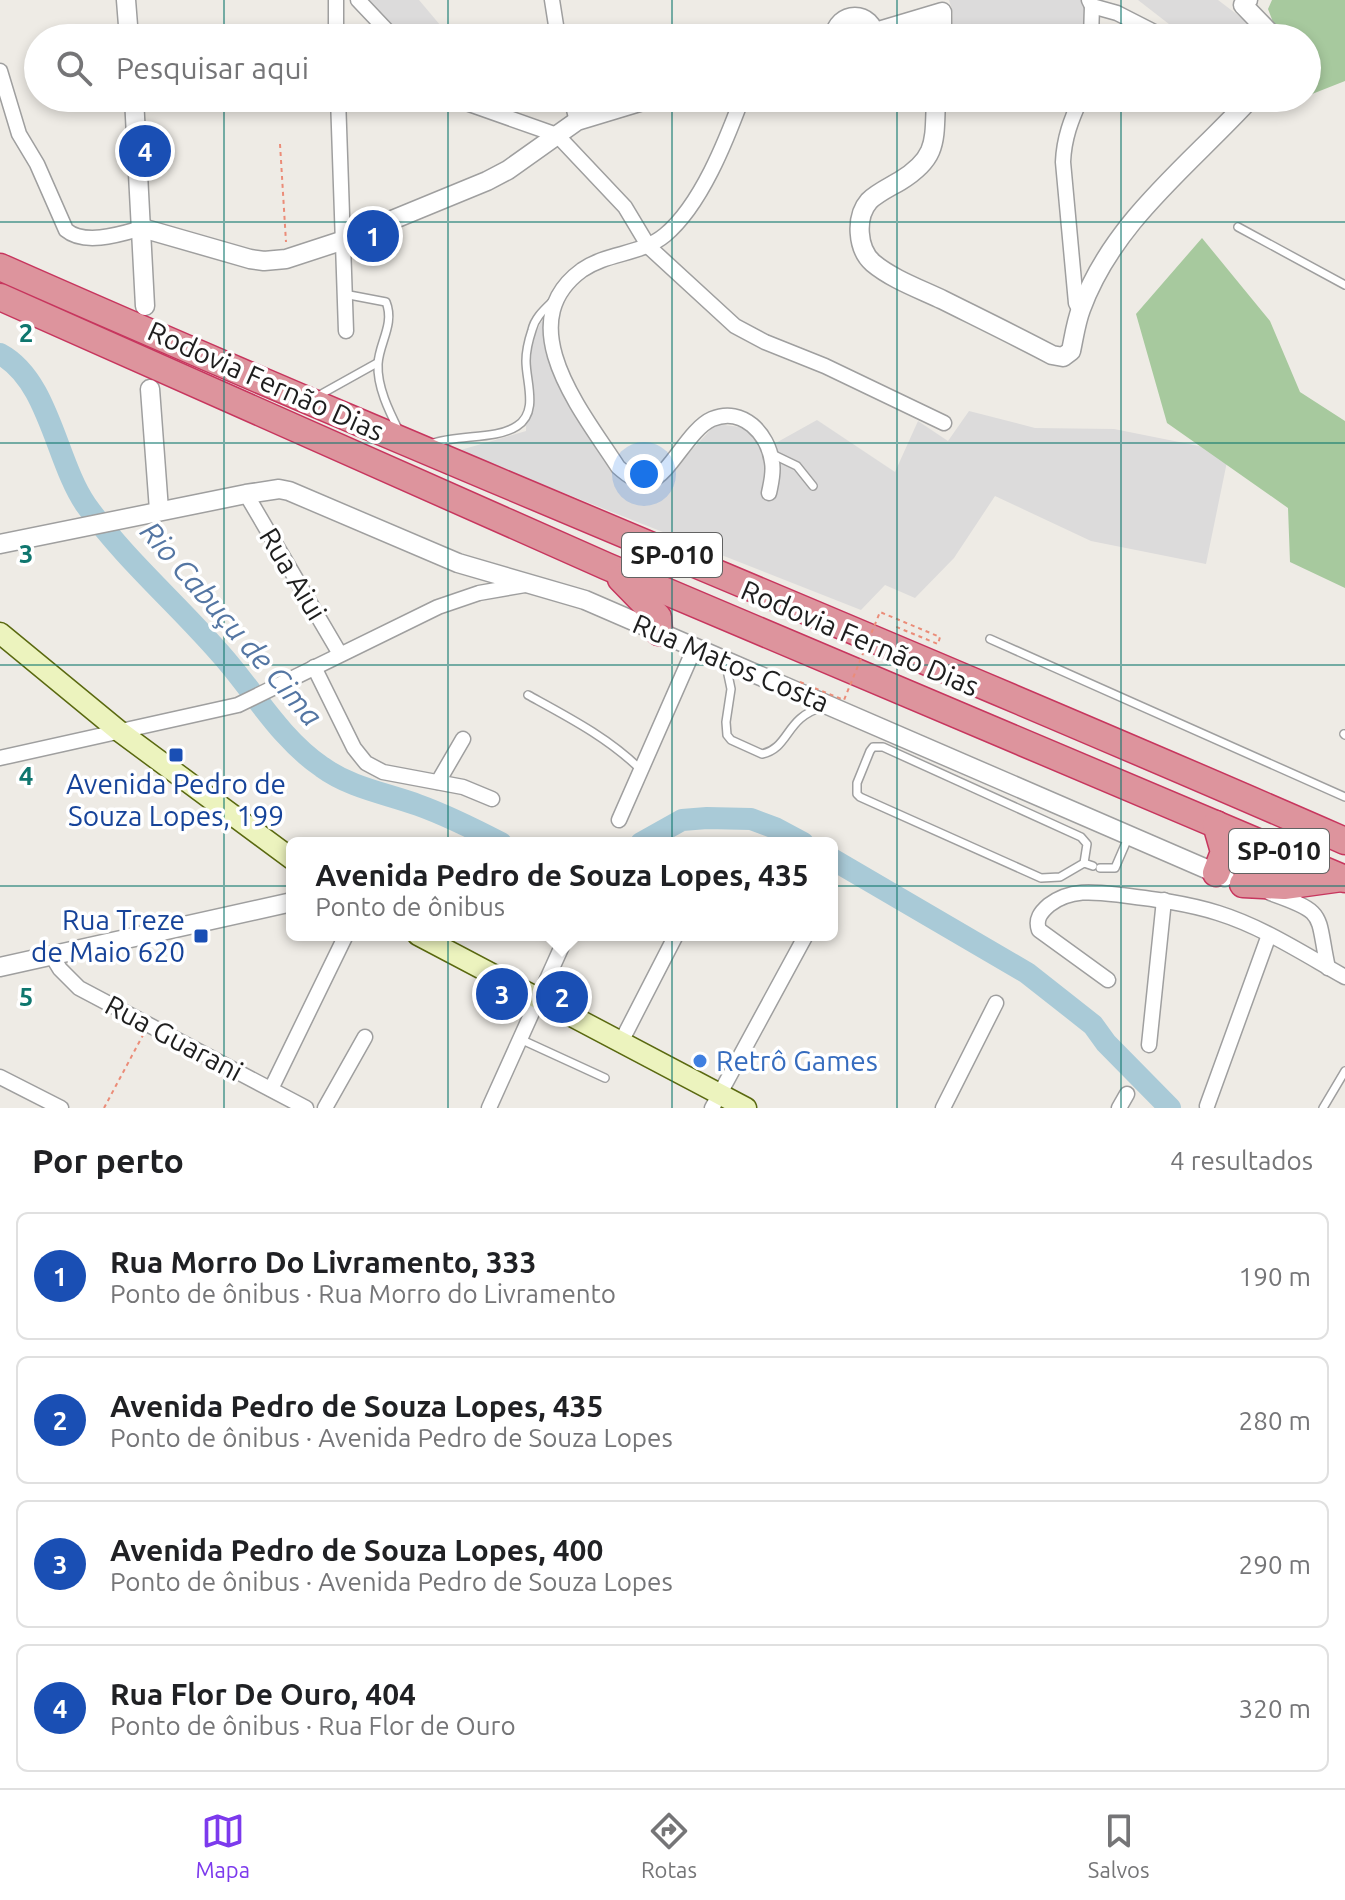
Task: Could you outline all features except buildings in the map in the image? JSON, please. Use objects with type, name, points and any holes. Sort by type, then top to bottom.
[{"type":"highway","name":"Rodovia Fernão Dias","points":[[0,267],[414,447],[1138,750],[1345,841]]},
{"type":"highway","name":"Rodovia Fernão Dias","points":[[0,297],[606,566],[1344,878]]},
{"type":"highway","points":[[606,566],[658,617],[659,632]]},
{"type":"highway","points":[[1216,824],[1224,852],[1216,873]]},
{"type":"highway","points":[[1243,884],[1284,886],[1344,878]]},
{"type":"main road","points":[[0,633],[119,731],[286,855]]},
{"type":"main road","points":[[429,941],[621,1042],[716,1101],[746,1108]]},
{"type":"street","points":[[126,0],[128,24]]},
{"type":"street","points":[[336,0],[336,24]]},
{"type":"street","points":[[358,0],[381,24]]},
{"type":"street","points":[[552,0],[556,24]]},
{"type":"street","points":[[1242,2],[1262,24]]},
{"type":"street","points":[[1091,24],[1090,3],[1139,24]]},
{"type":"street","points":[[900,24],[942,6]]},
{"type":"street","points":[[839,24],[848,17],[862,17],[870,24]]},
{"type":"street","points":[[0,71],[19,134],[37,164],[66,230],[76,237],[85,238],[142,228],[264,261],[286,259],[341,241],[487,181],[508,170],[577,121],[607,112]]},
{"type":"street","points":[[135,112],[145,306]]},
{"type":"street","points":[[338,112],[346,331]]},
{"type":"street","points":[[492,112],[557,135],[625,207],[649,247],[735,326],[944,423]]},
{"type":"street","points":[[575,112],[577,121]]},
{"type":"street","points":[[736,112],[712,167],[684,215],[667,234],[649,247],[615,255],[590,266],[570,282],[558,296],[551,329],[556,366],[618,467],[628,476],[640,481],[656,478],[704,424],[722,416],[747,421],[757,427],[773,465],[769,493]]},
{"type":"street","points":[[935,112],[934,137],[927,159],[913,174],[872,199],[863,211],[860,234],[864,253],[872,262],[909,284],[1052,355],[1063,357],[1071,351],[1080,311],[1101,268],[1132,220],[1237,112]]},
{"type":"street","points":[[1075,112],[1064,142],[1063,162],[1076,303],[1080,311]]},
{"type":"street","points":[[150,389],[159,510]]},
{"type":"street","name":"Rua Matos Costa","points":[[0,544],[246,494],[289,491],[458,563],[585,600],[1129,836],[1313,911],[1321,923],[1328,968]]},
{"type":"street","name":"Rua Aiui","points":[[246,494],[340,654]]},
{"type":"street","points":[[0,758],[238,705],[459,599],[501,588],[533,584]]},
{"type":"street","points":[[619,820],[695,647]]},
{"type":"street","points":[[314,667],[354,748],[366,763],[383,772],[463,787],[492,799]]},
{"type":"street","points":[[438,782],[463,739]]},
{"type":"street","points":[[1108,980],[1039,930],[1036,925],[1039,915],[1057,900],[1078,892],[1164,900],[1220,913],[1269,935],[1345,977]]},
{"type":"street","points":[[1149,1045],[1164,900]]},
{"type":"street","points":[[0,967],[286,903]]},
{"type":"street","points":[[1207,1106],[1269,935]]},
{"type":"street","points":[[271,1089],[343,941]]},
{"type":"street","points":[[489,1108],[564,941]]},
{"type":"street","points":[[621,1042],[673,941]]},
{"type":"street","points":[[716,1101],[803,941]]},
{"type":"street","name":"Rua Guarani","points":[[52,956],[79,988],[306,1108]]},
{"type":"street","points":[[943,1108],[996,1003]]},
{"type":"street","points":[[325,1108],[365,1037]]},
{"type":"street","points":[[0,1077],[61,1108]]},
{"type":"street","points":[[1119,1108],[1127,1094]]},
{"type":"lane","points":[[1238,227],[1345,285]]},
{"type":"lane","points":[[344,294],[386,302],[390,319],[377,363],[385,399],[414,447],[444,439],[506,431],[524,420],[529,408],[526,359],[532,329],[537,317],[558,296]]},
{"type":"lane","points":[[308,401],[377,363]]},
{"type":"lane","points":[[770,453],[797,466],[813,486]]},
{"type":"lane","points":[[990,639],[1345,797]]},
{"type":"lane","points":[[723,659],[730,675],[731,689],[727,735],[731,740],[762,754],[779,745],[803,714],[831,705]]},
{"type":"lane","points":[[528,695],[604,739],[641,770]]},
{"type":"lane","points":[[1092,866],[1087,844],[1081,837],[883,747],[873,747],[870,751],[857,783],[860,797],[1041,878],[1060,877],[1092,866],[1115,868],[1129,836]]},
{"type":"lane","points":[[520,1039],[605,1078]]},
{"type":"lane","points":[[1323,1108],[1345,1071]]},
{"type":"path","points":[[280,144],[286,259]]},
{"type":"path","points":[[800,682],[844,700],[880,612],[940,637],[938,644],[894,626]]},
{"type":"path","points":[[104,1108],[148,1026]]},
{"type":"shaded area","points":[[352,0],[419,0],[439,24],[373,24]]},
{"type":"shaded area","points":[[949,0],[1082,0],[1087,14],[1086,24],[953,24]]},
{"type":"shaded area","points":[[1138,0],[1218,0],[1250,24],[1169,24]]},
{"type":"shaded area","points":[[552,317],[562,386],[619,475],[638,489],[658,486],[716,424],[748,428],[765,449],[817,420],[895,472],[918,421],[948,441],[969,411],[1035,428],[1114,429],[1229,452],[1206,564],[1091,541],[995,496],[954,558],[915,598],[885,585],[861,610],[457,451],[526,431],[528,349],[541,322]]},
{"type":"green space","points":[[1272,0],[1345,0],[1345,81],[1321,90],[1321,24],[1274,24],[1268,9]]},
{"type":"green space","points":[[1202,238],[1270,321],[1300,392],[1345,421],[1345,588],[1290,562],[1288,508],[1167,423],[1136,314]]},
{"type":"waterway","name":"Rio Cabuçu de Cima","points":[[0,354],[17,366],[30,383],[76,487],[102,526],[225,659],[270,716],[307,756],[345,780],[428,809],[489,837]]},
{"type":"waterway","name":"Rio Cabuçu de Cima","points":[[652,837],[682,820],[707,818],[751,819],[792,837]]},
{"type":"waterway","name":"Rio Cabuçu de Cima","points":[[838,863],[1027,973],[1093,1025],[1106,1043],[1170,1108]]},
{"type":"place","name":"Rua Flor De Ouro, 404","points":[[145,151]]},
{"type":"place","name":"Rua Morro Do Livramento, 333","points":[[373,236]]},
{"type":"place","name":"Avenida Pedro de Souza Lopes, 199","points":[[176,755]]},
{"type":"place","name":"Rua Treze de Maio 620","points":[[201,936]]},
{"type":"place","name":"Avenida Pedro de Souza Lopes, 400","points":[[502,994]]},
{"type":"place","name":"Avenida Pedro de Souza Lopes, 435","points":[[562,997]]},
{"type":"place","name":"Retrô Games","points":[[700,1061]]}]
